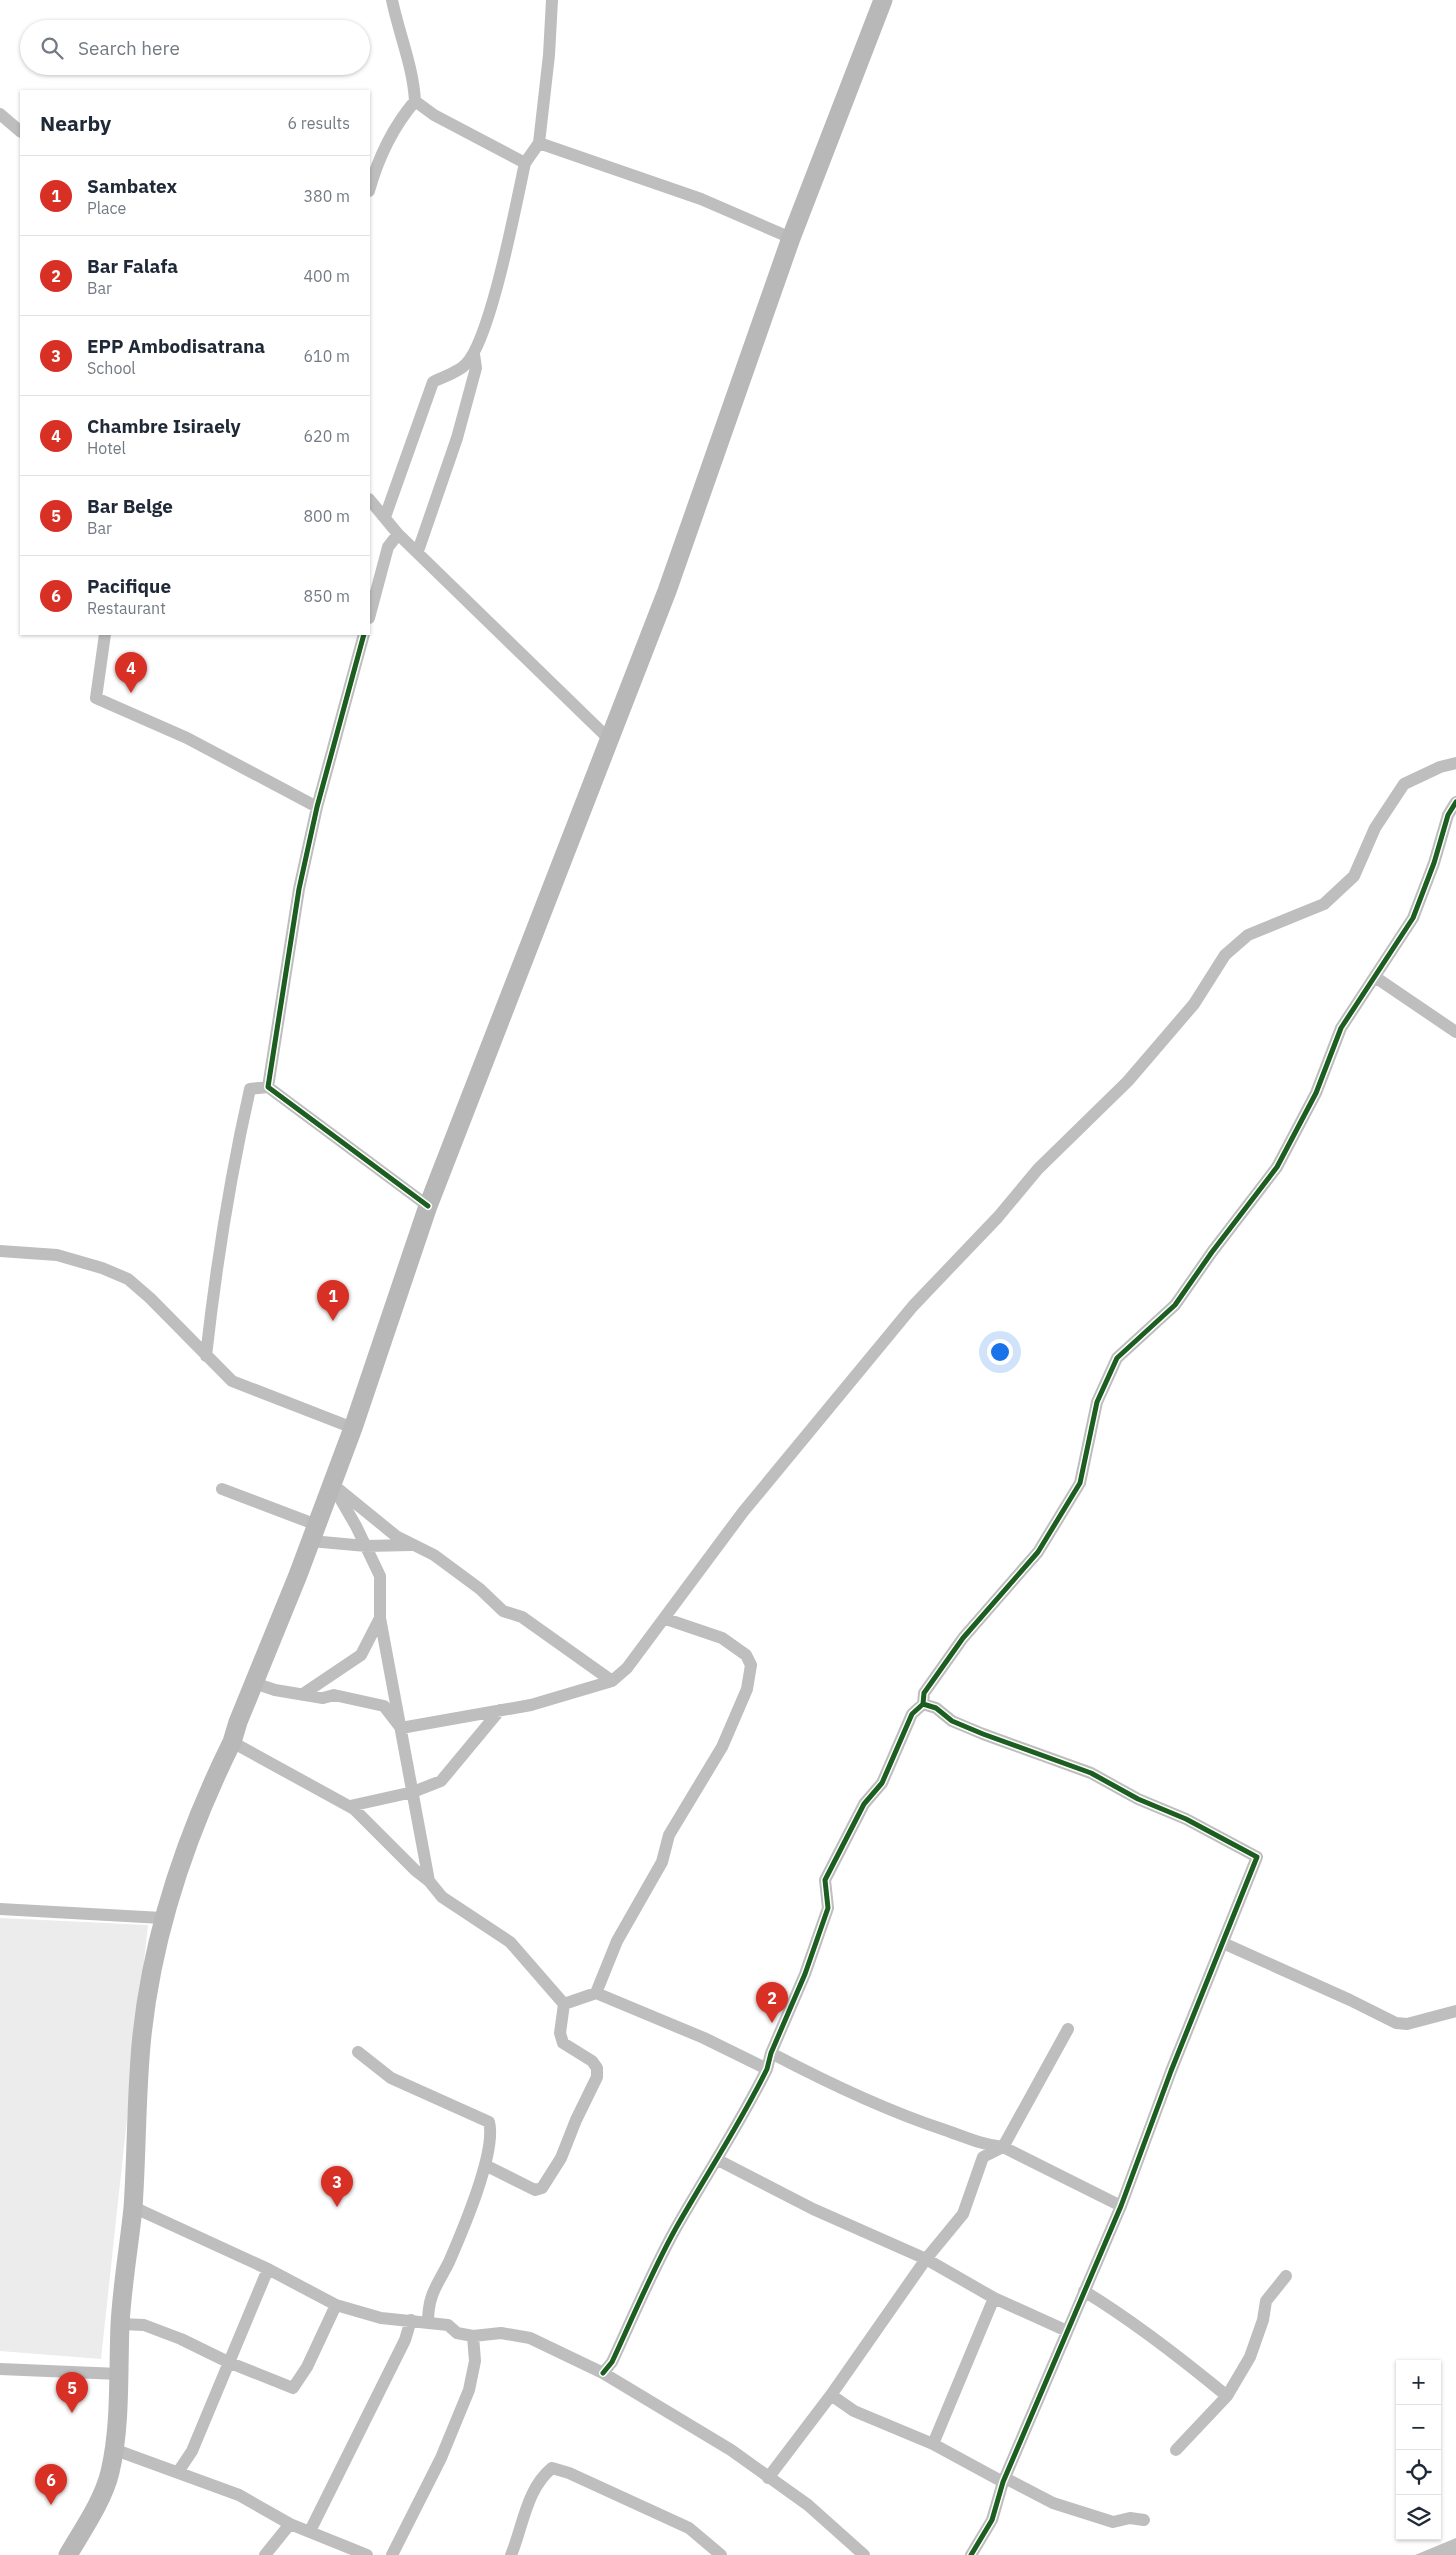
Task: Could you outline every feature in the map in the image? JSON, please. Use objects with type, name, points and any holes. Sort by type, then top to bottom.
[{"type":"main road","points":[[68,2555],[92,2513],[109,2473],[113,2448],[119,2374],[120,2324],[133,2207],[142,2036],[152,1964],[162,1918],[179,1867],[232,1742],[314,1533],[353,1428],[428,1206],[610,740],[720,443],[791,238],[883,0]]},
{"type":"street","points":[[370,188],[385,146],[403,116],[416,101],[414,77],[399,32],[392,0]]},
{"type":"street","points":[[385,517],[432,382],[465,366],[474,354],[489,312],[525,163],[539,143],[552,0]]},
{"type":"street","points":[[416,101],[434,115],[525,163]]},
{"type":"street","points":[[0,114],[20,131]]},
{"type":"street","points":[[539,143],[701,199],[791,238]]},
{"type":"street","points":[[418,551],[457,438],[476,368],[474,354]]},
{"type":"street","points":[[370,501],[398,534],[418,551],[610,740]]},
{"type":"street","points":[[370,614],[388,547],[398,534]]},
{"type":"street","points":[[105,635],[96,698],[187,738],[317,807]]},
{"type":"street","points":[[268,1086],[299,889],[317,807],[364,635]]},
{"type":"street","points":[[401,1728],[531,1705],[612,1681],[627,1668],[636,1653],[666,1619],[743,1512],[913,1306],[998,1217],[1038,1169],[1128,1081],[1194,1004],[1225,955],[1248,935],[1324,904],[1354,876],[1375,828],[1404,784],[1440,767],[1456,763]]},
{"type":"street","points":[[604,2373],[612,2362],[673,2235],[718,2160],[767,2069],[771,2053],[805,1974],[828,1908],[825,1880],[864,1804],[882,1783],[912,1714],[923,1704],[924,1693],[963,1638],[1038,1552],[1080,1483],[1097,1402],[1118,1358],[1175,1305],[1212,1252],[1277,1167],[1316,1093],[1342,1028],[1413,918],[1434,864],[1448,815],[1456,802]]},
{"type":"street","points":[[1375,977],[1456,1032]]},
{"type":"street","points":[[206,1356],[218,1262],[250,1089],[268,1086],[428,1206]]},
{"type":"street","points":[[0,1251],[56,1255],[102,1268],[128,1280],[150,1298],[232,1381],[353,1428]]},
{"type":"street","points":[[332,1484],[396,1536],[434,1555],[480,1589],[503,1611],[522,1617],[612,1681]]},
{"type":"street","points":[[332,1484],[380,1576],[380,1618],[429,1881]]},
{"type":"street","points":[[222,1489],[314,1533],[366,1546],[411,1545]]},
{"type":"street","points":[[303,1694],[361,1655],[380,1618]]},
{"type":"street","points":[[596,1993],[617,1940],[662,1862],[670,1835],[722,1747],[748,1689],[751,1665],[746,1655],[722,1638],[666,1619]]},
{"type":"street","points":[[254,1683],[275,1690],[323,1698],[334,1695],[384,1706],[401,1728]]},
{"type":"street","points":[[923,1704],[936,1708],[952,1721],[983,1734],[1092,1773],[1138,1799],[1186,1819],[1257,1857],[1171,2072],[1121,2206],[1004,2480],[992,2520],[971,2555]]},
{"type":"street","points":[[350,1806],[413,1792],[441,1781],[500,1710]]},
{"type":"street","points":[[232,1742],[350,1806],[429,1881],[442,1897],[510,1942],[564,2004],[560,2033],[563,2043],[592,2061],[597,2068],[597,2077],[576,2120],[561,2158],[542,2188],[535,2190],[485,2165]]},
{"type":"street","points":[[0,1910],[162,1918]]},
{"type":"street","points":[[1223,1943],[1396,2023],[1407,2024],[1456,2010]]},
{"type":"street","points":[[564,2004],[596,1993],[704,2038],[767,2069]]},
{"type":"street","points":[[768,2478],[831,2395],[926,2259],[963,2214],[983,2157],[1003,2147],[1068,2029]]},
{"type":"street","points":[[358,2052],[391,2078],[489,2122],[492,2132],[485,2165],[459,2237],[428,2304],[428,2323]]},
{"type":"street","points":[[771,2053],[834,2086],[904,2116],[983,2145],[1003,2147],[1121,2206]]},
{"type":"street","points":[[718,2160],[813,2209],[926,2259],[994,2298],[1067,2331]]},
{"type":"street","points":[[133,2207],[268,2269],[336,2305],[381,2318],[448,2326],[457,2333],[472,2336],[501,2333],[530,2338],[604,2373],[730,2450],[808,2506],[864,2555]]},
{"type":"street","points":[[178,2472],[192,2451],[268,2269]]},
{"type":"street","points":[[1176,2450],[1227,2396],[1250,2357],[1263,2320],[1266,2301],[1286,2276]]},
{"type":"street","points":[[1084,2291],[1126,2317],[1176,2354],[1227,2396]]},
{"type":"street","points":[[933,2444],[994,2298]]},
{"type":"street","points":[[120,2324],[144,2325],[181,2338],[228,2362],[293,2388],[307,2367],[336,2305]]},
{"type":"street","points":[[310,2531],[382,2390],[405,2340],[410,2320]]},
{"type":"street","points":[[395,2554],[441,2458],[468,2390],[475,2361],[472,2336]]},
{"type":"street","points":[[0,2368],[119,2374]]},
{"type":"street","points":[[831,2395],[854,2411],[933,2444],[1004,2480],[1053,2502],[1113,2522],[1130,2518],[1144,2520]]},
{"type":"street","points":[[113,2448],[239,2495],[290,2524],[367,2555]]},
{"type":"street","points":[[511,2555],[534,2491],[552,2468],[569,2472],[689,2528],[721,2555]]},
{"type":"street","points":[[265,2555],[290,2524]]},
{"type":"shaded area","points":[[0,1918],[148,1925],[101,2359],[0,2351]]},
{"type":"shaded area","points":[[1456,2538],[1456,2555],[1415,2555]]},
{"type":"cycle path","points":[[364,635],[317,807],[299,889],[268,1087],[428,1206]]},
{"type":"cycle path","points":[[603,2373],[612,2362],[667,2244],[746,2110],[767,2069],[771,2053],[805,1974],[828,1908],[825,1880],[864,1804],[882,1783],[912,1714],[923,1704],[924,1693],[963,1638],[1038,1552],[1080,1483],[1097,1402],[1117,1358],[1175,1305],[1212,1252],[1277,1167],[1316,1093],[1341,1028],[1413,918],[1434,863],[1448,815],[1456,802]]},
{"type":"cycle path","points":[[923,1704],[936,1708],[952,1721],[983,1734],[1091,1773],[1138,1799],[1186,1819],[1257,1857],[1171,2071],[1121,2206],[1003,2482],[992,2520],[971,2555]]},
{"type":"place","name":"Chambre Isiraely","points":[[131,693]]},
{"type":"place","name":"Sambatex","points":[[333,1321]]},
{"type":"place","name":"Bar Falafa","points":[[772,2023]]},
{"type":"place","name":"EPP Ambodisatrana","points":[[337,2207]]},
{"type":"place","name":"Bar Belge","points":[[72,2413]]},
{"type":"place","name":"Pacifique","points":[[51,2505]]}]
